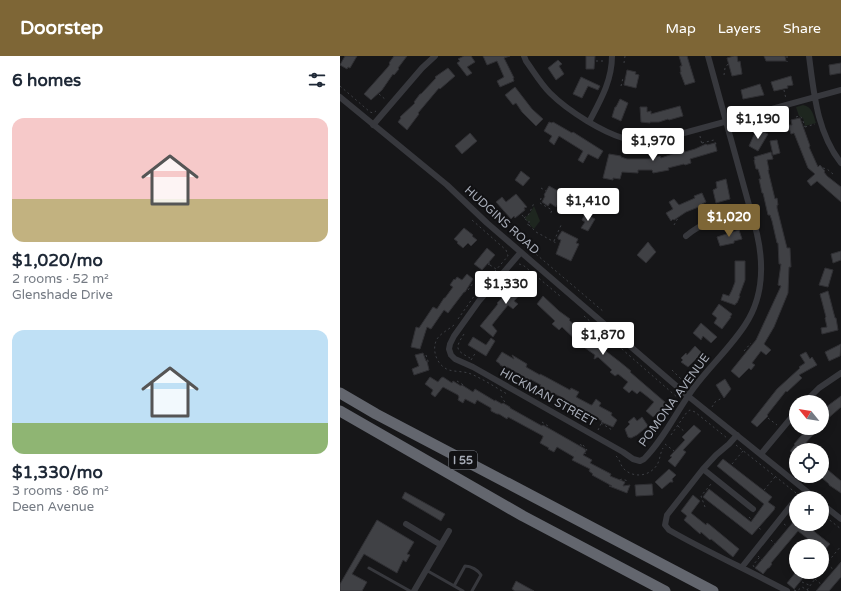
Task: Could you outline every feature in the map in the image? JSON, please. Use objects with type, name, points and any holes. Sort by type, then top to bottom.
[{"type":"highway","name":"I 55","points":[[340,392],[376,414],[713,591]]},
{"type":"highway","name":"I 55","points":[[340,410],[523,516],[665,591]]},
{"type":"street","points":[[373,125],[422,68],[435,56]]},
{"type":"street","points":[[524,56],[526,61],[550,93],[566,108],[615,136],[638,141],[657,140],[698,130],[841,90]]},
{"type":"street","name":"POMONA AVENUE","points":[[640,461],[648,455],[675,423],[688,396],[745,325],[758,296],[761,277],[759,240],[708,56]]},
{"type":"street","points":[[809,56],[814,97],[820,123],[827,142],[841,163]]},
{"type":"street","points":[[589,122],[606,89],[611,74],[612,59]]},
{"type":"street","name":"HUDGINS ROAD","points":[[340,97],[447,185],[520,252],[688,396],[806,491]]},
{"type":"street","points":[[686,236],[711,221],[751,210]]},
{"type":"street","points":[[489,288],[499,272],[520,252]]},
{"type":"street","name":"HICKMAN STREET","points":[[489,288],[454,336],[449,348],[451,355],[455,359],[470,362],[623,452],[633,460],[640,461]]},
{"type":"street","points":[[812,395],[819,388],[841,373]]},
{"type":"street","points":[[761,454],[789,420]]},
{"type":"street","points":[[737,434],[732,441],[703,469],[667,515],[665,525],[672,532],[711,553],[789,590]]},
{"type":"street","points":[[703,469],[753,509]]},
{"type":"street","points":[[742,567],[789,507]]},
{"type":"street","points":[[829,510],[841,519]]},
{"type":"street","points":[[406,524],[441,544]]},
{"type":"street","points":[[414,591],[449,531]]},
{"type":"lane","points":[[454,586],[465,566],[469,566],[480,572],[481,575],[472,591]]},
{"type":"lane","points":[[369,568],[410,591]]},
{"type":"lane","points":[[426,570],[463,591]]},
{"type":"path","points":[[624,63],[625,56]]},
{"type":"path","points":[[787,56],[788,62]]},
{"type":"path","points":[[596,61],[612,59]]},
{"type":"path","points":[[724,75],[728,64]]},
{"type":"path","points":[[621,86],[623,78],[625,78]]},
{"type":"path","points":[[340,86],[371,112],[378,110]]},
{"type":"path","points":[[784,90],[788,104]]},
{"type":"path","points":[[379,94],[391,104]]},
{"type":"path","points":[[796,117],[801,117],[805,127],[820,123]]},
{"type":"path","points":[[698,130],[702,144],[714,140],[717,146]]},
{"type":"path","points":[[823,168],[826,168],[833,174]]},
{"type":"path","points":[[541,188],[546,191]]},
{"type":"path","points":[[541,198],[540,203],[552,210]]},
{"type":"path","points":[[524,218],[529,214],[534,203]]},
{"type":"path","points":[[550,214],[554,206]]},
{"type":"path","points":[[522,216],[527,222],[529,222],[536,232],[558,244]]},
{"type":"path","points":[[674,225],[678,218]]},
{"type":"path","points":[[457,320],[477,292],[499,272],[508,256],[508,252],[472,220]]},
{"type":"path","points":[[554,241],[562,223]]},
{"type":"path","points":[[517,238],[604,312]]},
{"type":"path","points":[[489,263],[499,272]]},
{"type":"path","points":[[518,264],[523,264],[560,296]]},
{"type":"path","points":[[511,272],[508,277],[514,282]]},
{"type":"path","points":[[468,290],[473,283]]},
{"type":"path","points":[[489,288],[501,298]]},
{"type":"path","points":[[584,316],[678,397],[678,400]]},
{"type":"path","points":[[454,324],[436,340],[434,350],[436,359],[444,367],[474,376],[510,396]]},
{"type":"path","points":[[583,329],[590,335]]},
{"type":"path","points":[[465,332],[458,344],[458,349],[470,362],[476,352]]},
{"type":"path","points":[[744,351],[750,343]]},
{"type":"path","points":[[426,355],[429,364]]},
{"type":"path","points":[[696,361],[708,371]]},
{"type":"path","points":[[672,370],[684,382],[689,382],[692,379]]},
{"type":"path","points":[[457,381],[465,386]]},
{"type":"path","points":[[501,396],[506,404]]},
{"type":"path","points":[[708,412],[715,402],[722,398]]},
{"type":"path","points":[[662,410],[685,432]]},
{"type":"path","points":[[669,439],[675,423],[688,410],[693,410],[775,476],[791,491]]},
{"type":"path","points":[[768,418],[782,429]]},
{"type":"path","points":[[542,422],[549,428]]},
{"type":"path","points":[[602,432],[598,430],[602,423],[612,430]]},
{"type":"path","points":[[652,438],[660,428]]},
{"type":"path","points":[[614,455],[619,459],[623,468],[629,472],[638,475],[646,474],[651,472],[656,466],[666,442]]},
{"type":"path","points":[[575,452],[579,444],[587,450],[585,454]]},
{"type":"path","points":[[664,444],[674,451]]},
{"type":"path","points":[[732,464],[743,451]]},
{"type":"path","points":[[764,490],[775,476]]},
{"type":"path","points":[[620,480],[622,479],[628,481]]},
{"type":"path","points":[[705,507],[701,496],[716,479]]},
{"type":"path","points":[[749,517],[767,536]]},
{"type":"path","points":[[829,520],[841,529]]},
{"type":"path","points":[[829,560],[841,546]]},
{"type":"path","points":[[754,570],[754,565],[759,558]]},
{"type":"path","points":[[829,566],[834,570]]},
{"type":"path","points":[[789,590],[797,590],[800,587],[808,591],[813,579]]},
{"type":"path","points":[[815,579],[822,585]]},
{"type":"path","points":[[802,582],[810,585]]},
{"type":"shaded area","points":[[803,105],[811,109],[816,123],[805,126],[803,118],[799,116],[796,107]]},
{"type":"shaded area","points":[[534,206],[540,221],[534,229],[530,225],[530,222],[525,218]]},
{"type":"building","points":[[345,56],[357,56],[350,68],[348,67],[347,69],[340,65]]},
{"type":"building","points":[[394,56],[407,56],[398,68],[399,69],[394,75],[393,74],[382,90],[371,100],[364,94],[388,67]]},
{"type":"building","points":[[464,56],[471,56],[475,62],[467,67],[472,73],[467,76],[457,63],[460,61],[458,59]]},
{"type":"building","points":[[483,56],[510,56],[504,58],[514,81],[500,87],[497,81],[504,77],[497,61],[487,65]]},
{"type":"building","points":[[586,56],[595,56],[594,69],[586,69]]},
{"type":"building","points":[[679,56],[687,56],[695,82],[685,85],[680,72],[680,66],[682,66]]},
{"type":"building","points":[[737,56],[738,62],[740,61],[742,74],[732,76],[727,58]]},
{"type":"building","points":[[764,56],[785,56],[786,61],[766,61]]},
{"type":"building","points":[[558,60],[562,64],[559,66],[564,74],[556,80],[548,68]]},
{"type":"building","points":[[841,63],[841,73],[830,75],[829,65]]},
{"type":"building","points":[[448,68],[455,76],[440,89],[439,88],[418,113],[419,114],[407,130],[398,122],[401,118],[400,117],[415,103],[414,102],[420,94],[436,78],[435,77]]},
{"type":"building","points":[[627,70],[636,72],[635,74],[639,75],[636,88],[624,85]]},
{"type":"building","points":[[791,76],[793,85],[787,86],[788,88],[774,91],[771,82]]},
{"type":"building","points":[[581,77],[600,86],[598,90],[588,86],[582,98],[573,94]]},
{"type":"building","points":[[760,84],[764,95],[743,99],[741,90]]},
{"type":"building","points":[[515,87],[532,109],[543,119],[536,126],[522,112],[516,103],[513,105],[505,95]]},
{"type":"building","points":[[620,99],[628,103],[621,121],[612,117],[615,107]]},
{"type":"building","points":[[680,106],[683,116],[659,122],[641,122],[640,107],[647,107],[647,112],[651,111],[651,114]]},
{"type":"building","points":[[800,118],[810,146],[809,147],[818,167],[820,165],[827,176],[841,187],[841,202],[817,181],[811,186],[807,181],[815,174],[808,168],[794,133],[791,134],[788,125],[792,125],[791,120]]},
{"type":"building","points":[[549,122],[553,122],[572,133],[573,132],[603,151],[598,159],[588,154],[583,163],[578,160],[583,151],[559,136],[554,145],[549,141],[552,136],[544,131]]},
{"type":"building","points":[[758,129],[768,134],[758,151],[749,146]]},
{"type":"building","points":[[470,133],[477,141],[462,154],[455,146]]},
{"type":"building","points":[[777,140],[780,153],[773,155],[770,141]]},
{"type":"building","points":[[715,143],[717,151],[690,159],[691,163],[668,168],[669,170],[653,173],[652,170],[638,170],[638,173],[622,172],[620,179],[613,178],[613,180],[603,178],[609,154],[621,156],[627,159],[649,159],[660,156],[661,158],[684,150],[685,152],[706,144]]},
{"type":"building","points":[[771,152],[773,159],[767,160],[768,170],[775,199],[777,198],[777,208],[787,248],[790,248],[791,267],[789,267],[788,293],[774,327],[764,344],[771,350],[766,355],[761,351],[752,363],[755,365],[751,370],[749,368],[739,378],[731,371],[756,340],[781,286],[778,285],[781,264],[779,264],[778,243],[770,215],[768,215],[759,179],[761,179],[758,169],[756,169],[754,160],[754,157]]},
{"type":"building","points":[[521,171],[530,178],[523,186],[515,180]]},
{"type":"building","points":[[726,179],[730,199],[716,203],[713,190],[717,188],[716,182]]},
{"type":"building","points":[[549,186],[563,192],[562,194],[566,198],[561,207],[557,205],[556,207],[550,203],[548,206],[542,202]]},
{"type":"building","points":[[702,193],[706,202],[671,221],[666,213],[673,209],[669,202],[674,199],[679,205]]},
{"type":"building","points":[[516,194],[527,207],[524,208],[525,210],[515,218],[514,216],[511,219],[496,202],[502,197],[506,202]]},
{"type":"building","points":[[585,214],[595,219],[588,231],[581,228],[585,222],[582,220]]},
{"type":"building","points":[[464,228],[477,240],[471,246],[468,243],[463,248],[454,239]]},
{"type":"building","points":[[739,230],[742,239],[734,241],[734,243],[720,246],[717,237]]},
{"type":"building","points":[[562,231],[578,239],[576,243],[579,244],[571,261],[556,254],[561,240],[558,239],[558,237]]},
{"type":"building","points":[[648,242],[656,252],[646,263],[637,255]]},
{"type":"building","points":[[487,248],[495,255],[482,270],[474,264]]},
{"type":"building","points":[[841,251],[841,260],[833,263],[831,254]]},
{"type":"building","points":[[735,261],[745,261],[745,280],[740,296],[735,305],[721,300],[723,294],[729,296],[735,282]]},
{"type":"building","points":[[825,268],[833,270],[828,287],[819,285]]},
{"type":"building","points":[[467,274],[473,279],[465,292],[448,313],[444,310],[431,329],[427,327],[420,349],[411,347],[416,327],[419,328],[433,307],[437,309],[453,287],[450,285],[454,279],[455,280],[457,277],[462,280]]},
{"type":"building","points":[[521,278],[535,290],[531,295],[525,289],[514,301],[518,304],[513,309],[508,305],[492,325],[497,331],[493,337],[480,326],[498,304],[497,303],[517,280],[518,281]]},
{"type":"building","points":[[828,291],[838,330],[822,334],[821,328],[827,327],[820,294]]},
{"type":"building","points":[[543,296],[570,319],[569,320],[579,329],[631,371],[630,372],[666,403],[658,414],[657,413],[653,417],[646,411],[654,402],[640,391],[637,394],[632,390],[629,393],[623,388],[628,382],[618,374],[615,376],[610,372],[612,370],[598,357],[594,359],[595,355],[581,345],[562,327],[559,330],[552,324],[555,321],[537,304]]},
{"type":"building","points":[[719,304],[732,314],[722,329],[714,323],[717,318],[712,314]]},
{"type":"building","points":[[701,323],[717,337],[711,343],[703,336],[701,340],[693,333]]},
{"type":"building","points":[[473,337],[486,345],[491,338],[495,341],[486,356],[468,345]]},
{"type":"building","points":[[841,344],[840,356],[829,361],[825,352]]},
{"type":"building","points":[[695,346],[702,353],[688,367],[681,362],[683,360],[681,358],[686,353],[687,355]]},
{"type":"building","points":[[502,352],[514,359],[512,355],[527,364],[526,367],[540,375],[570,390],[571,388],[579,392],[576,397],[591,405],[596,399],[601,403],[599,406],[612,413],[611,415],[617,420],[613,427],[601,422],[602,421],[564,400],[565,399],[545,390],[540,386],[541,385],[507,367],[506,368],[500,365],[496,361]]},
{"type":"building","points":[[806,352],[810,359],[812,357],[817,365],[799,375],[802,378],[787,392],[786,391],[767,415],[768,416],[757,427],[751,422],[777,389],[805,363],[800,355]]},
{"type":"building","points":[[423,353],[429,370],[414,375],[412,369],[419,366],[415,355]]},
{"type":"building","points":[[430,377],[438,382],[443,377],[452,383],[453,381],[461,386],[462,385],[473,392],[475,389],[585,449],[586,451],[583,455],[592,460],[590,463],[611,474],[610,476],[625,482],[623,486],[630,485],[627,493],[609,486],[612,486],[592,475],[593,474],[589,471],[590,469],[572,460],[574,457],[557,447],[554,452],[548,449],[549,448],[540,443],[543,436],[508,417],[507,419],[491,411],[491,408],[477,400],[475,404],[465,399],[463,403],[458,400],[458,395],[443,387],[435,397],[431,394],[433,390],[425,384]]},
{"type":"building","points":[[725,379],[731,389],[724,398],[716,385]]},
{"type":"building","points":[[841,396],[841,407],[829,418],[829,405]]},
{"type":"building","points":[[634,417],[637,421],[642,417],[648,426],[631,438],[628,437],[625,429],[630,424],[628,422]]},
{"type":"building","points":[[694,425],[701,431],[683,450],[686,452],[675,467],[668,461],[672,457],[670,456],[685,440],[682,437]]},
{"type":"building","points":[[802,435],[813,435],[806,443],[795,443]]},
{"type":"building","points":[[723,459],[772,497],[768,502],[775,507],[774,510],[752,535],[703,497],[709,489],[751,522],[764,504],[717,466]]},
{"type":"building","points":[[669,469],[676,475],[672,479],[673,482],[670,482],[662,489],[655,482]]},
{"type":"building","points":[[829,471],[841,481],[841,493],[829,485]]},
{"type":"building","points":[[652,484],[653,495],[636,496],[635,485]]},
{"type":"building","points":[[405,492],[445,514],[441,521],[402,498]]},
{"type":"building","points":[[693,495],[700,501],[691,513],[706,525],[707,523],[710,525],[739,549],[733,557],[701,532],[700,534],[684,520],[687,516],[681,511]]},
{"type":"building","points":[[377,520],[414,542],[407,554],[410,555],[406,562],[403,560],[397,573],[364,554],[352,574],[367,582],[362,591],[340,591],[340,584]]},
{"type":"building","points":[[789,527],[789,531],[798,531],[791,539],[789,539],[789,542],[763,574],[755,568]]},
{"type":"building","points":[[798,531],[813,531],[824,539],[808,539]]},
{"type":"building","points":[[841,562],[841,577],[829,591],[816,591],[826,579],[829,579],[829,576]]},
{"type":"building","points":[[790,579],[802,579],[794,589],[787,583]]},
{"type":"building","points":[[516,581],[534,591],[515,591],[512,589]]}]
